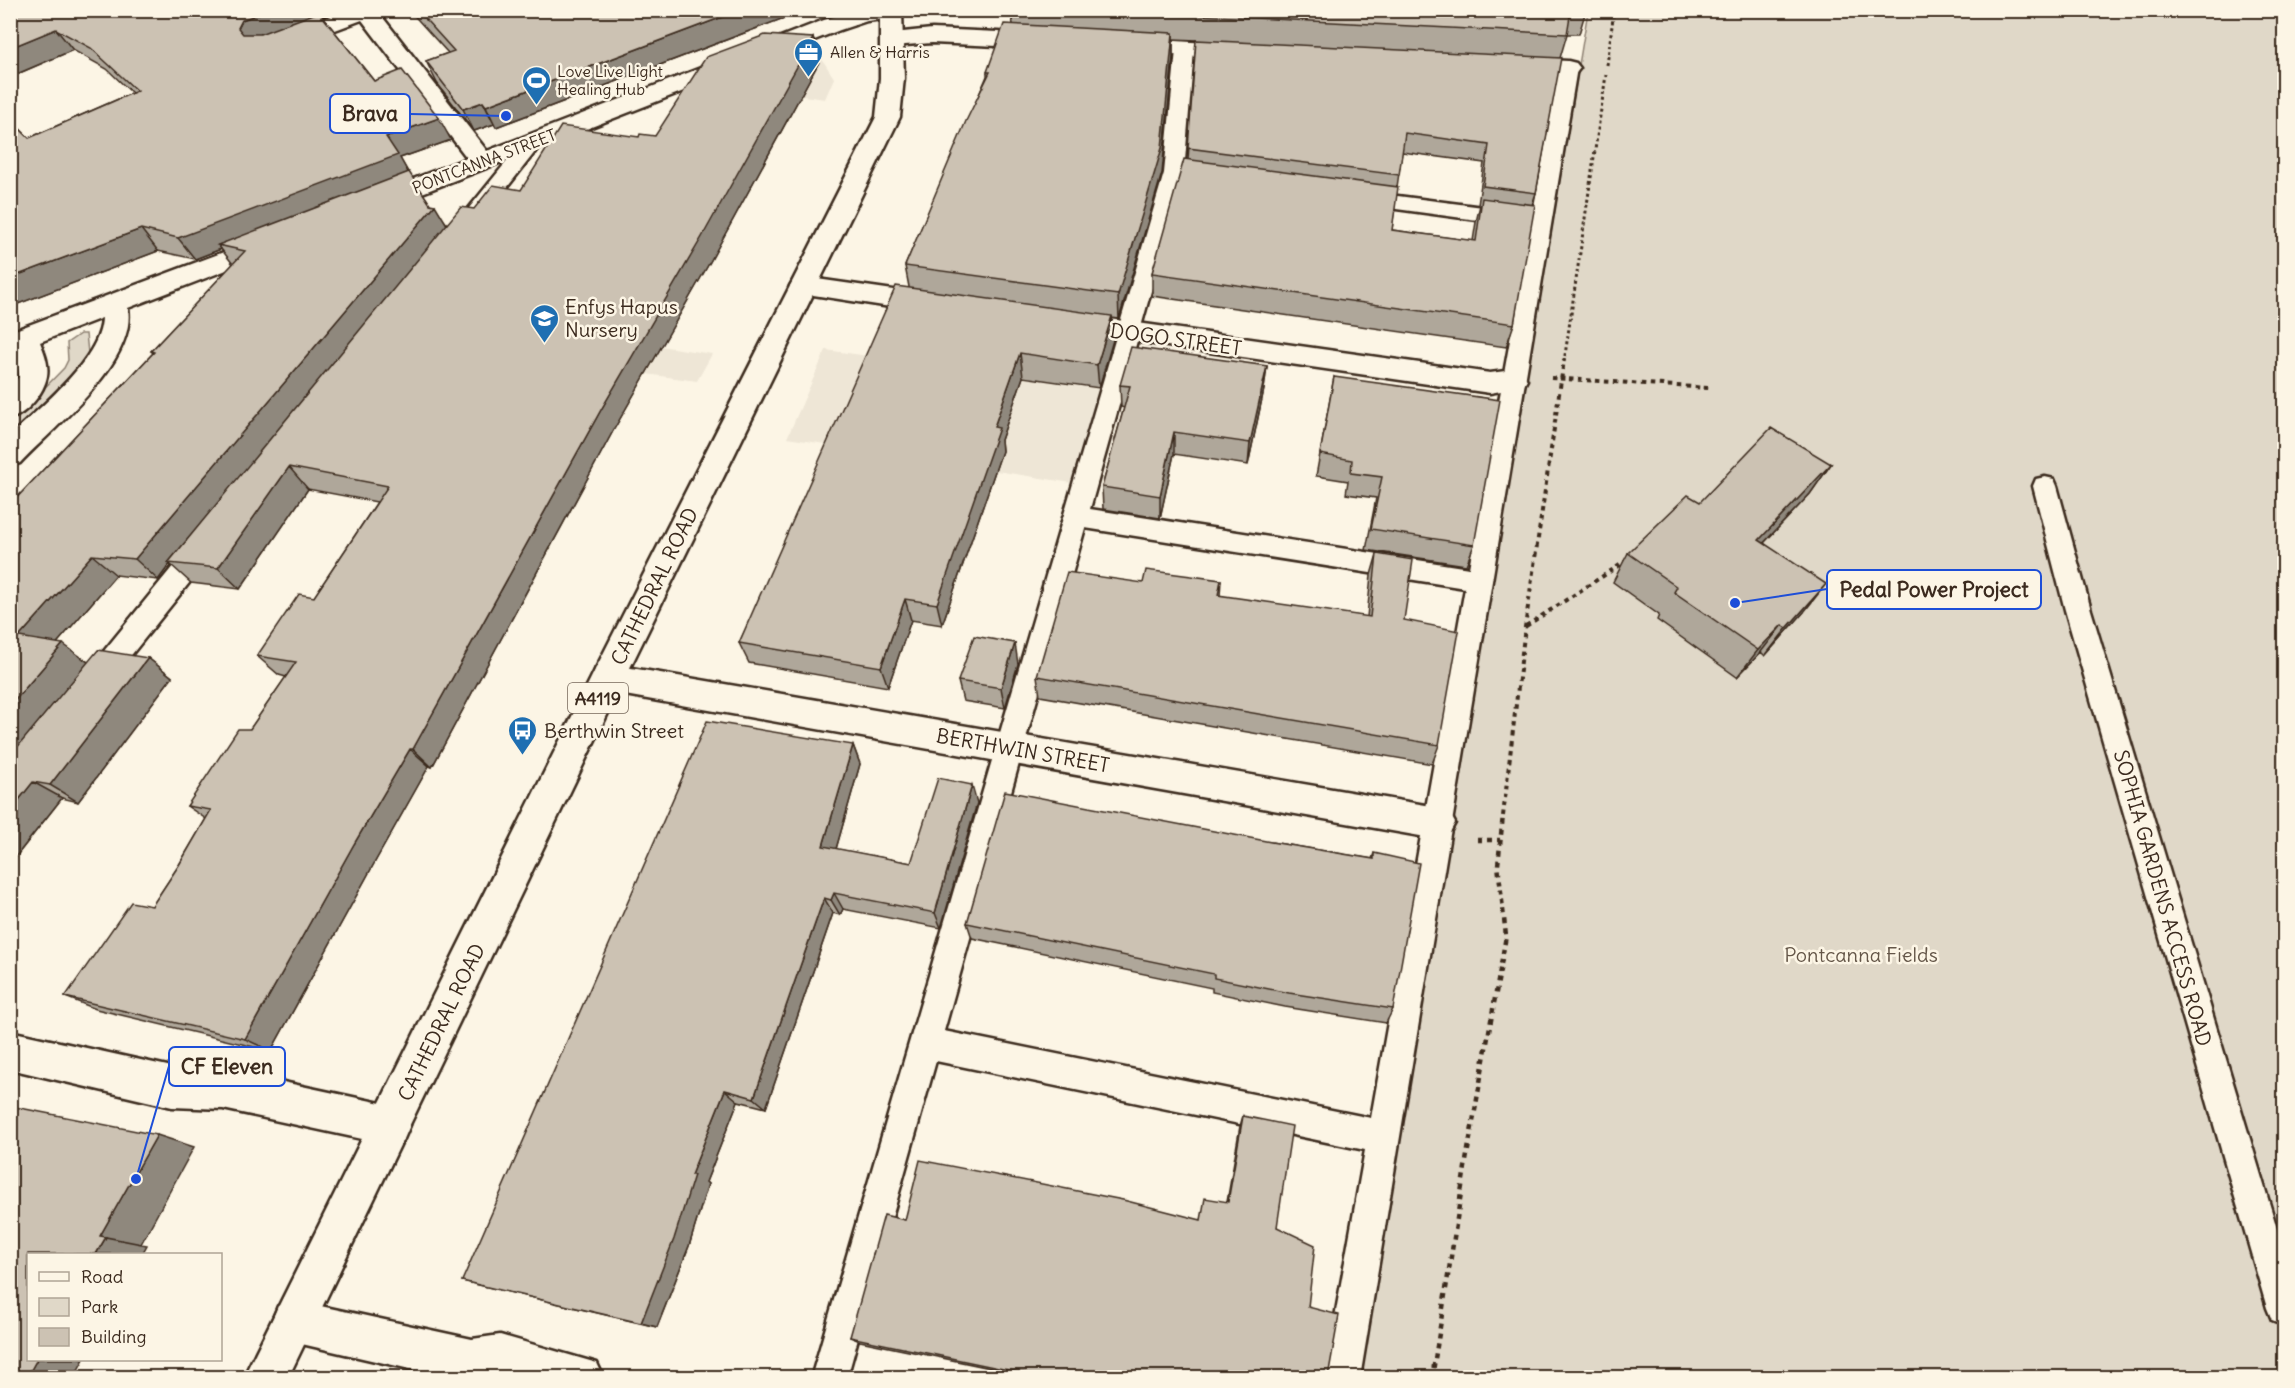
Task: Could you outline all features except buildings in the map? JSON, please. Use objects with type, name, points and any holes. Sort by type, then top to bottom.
[{"type":"street","points":[[266,49],[366,11],[483,162]]},
{"type":"street","name":"PONTCANNA STREET","points":[[349,213],[832,25],[865,15],[891,20],[932,36],[1062,42]]},
{"type":"street","name":"CATHEDRAL ROAD","points":[[265,1377],[608,678],[888,117],[892,87],[891,20]]},
{"type":"street","points":[[1107,44],[1256,53]]},
{"type":"street","points":[[1496,64],[1568,68]]},
{"type":"street","points":[[10,409],[27,390],[35,374],[35,366],[18,340],[293,235]]},
{"type":"street","points":[[803,286],[963,309]]},
{"type":"street","points":[[10,455],[95,365],[112,341],[118,319],[114,303]]},
{"type":"street","name":"DOGO STREET","points":[[1046,320],[1490,383],[1513,380]]},
{"type":"street","name":"BERTHWIN STREET","points":[[608,678],[1437,823]]},
{"type":"street","points":[[10,1050],[172,1087],[223,1089],[390,1125]]},
{"type":"street","points":[[293,1321],[472,1361],[500,1357],[582,1377]]},
{"type":"lane","points":[[829,1377],[1009,747],[1078,517],[1128,332],[1186,175],[1185,50]]},
{"type":"lane","points":[[1342,1377],[1568,68]]},
{"type":"lane","points":[[465,227],[532,142]]},
{"type":"lane","points":[[1336,195],[1542,222]]},
{"type":"lane","name":"SOPHIA GARDENS ACCESS ROAD","points":[[2045,486],[2081,621],[2284,1308]]},
{"type":"lane","points":[[1078,517],[1479,580]]},
{"type":"lane","points":[[79,700],[222,524]]},
{"type":"lane","points":[[926,1043],[1383,1137]]},
{"type":"path","points":[[1432,1377],[1466,1161],[1506,936],[1498,865],[1525,627],[1560,378],[1587,216],[1614,10]]},
{"type":"path","points":[[1549,378],[1709,388]]},
{"type":"path","points":[[1525,627],[1626,561]]},
{"type":"shaded area","points":[[813,55],[820,56],[834,78],[825,99],[735,86]]},
{"type":"shaded area","points":[[412,308],[712,354],[697,381],[646,374]]},
{"type":"shaded area","points":[[826,350],[1100,389],[1072,483],[787,438]]},
{"type":"green space","name":"Pontcanna Fields","points":[[1588,11],[2284,11],[2284,1377],[1360,1378]]},
{"type":"green space","points":[[80,334],[86,334],[88,353],[80,370],[11,442],[11,422],[64,368],[68,360],[67,343]]},
{"type":"place","name":"Allen & Harris","points":[[809,78]]},
{"type":"place","name":"Love Live Light Healing Hub","points":[[536,106]]},
{"type":"place","name":"Brava","points":[[506,116]]},
{"type":"place","name":"Enfys Hapus Nursery","points":[[544,344]]},
{"type":"place","name":"Pedal Power Project","points":[[1735,603]]},
{"type":"place","name":"Berthwin Street","points":[[523,756]]},
{"type":"place","name":"CF Eleven","points":[[136,1179]]}]
